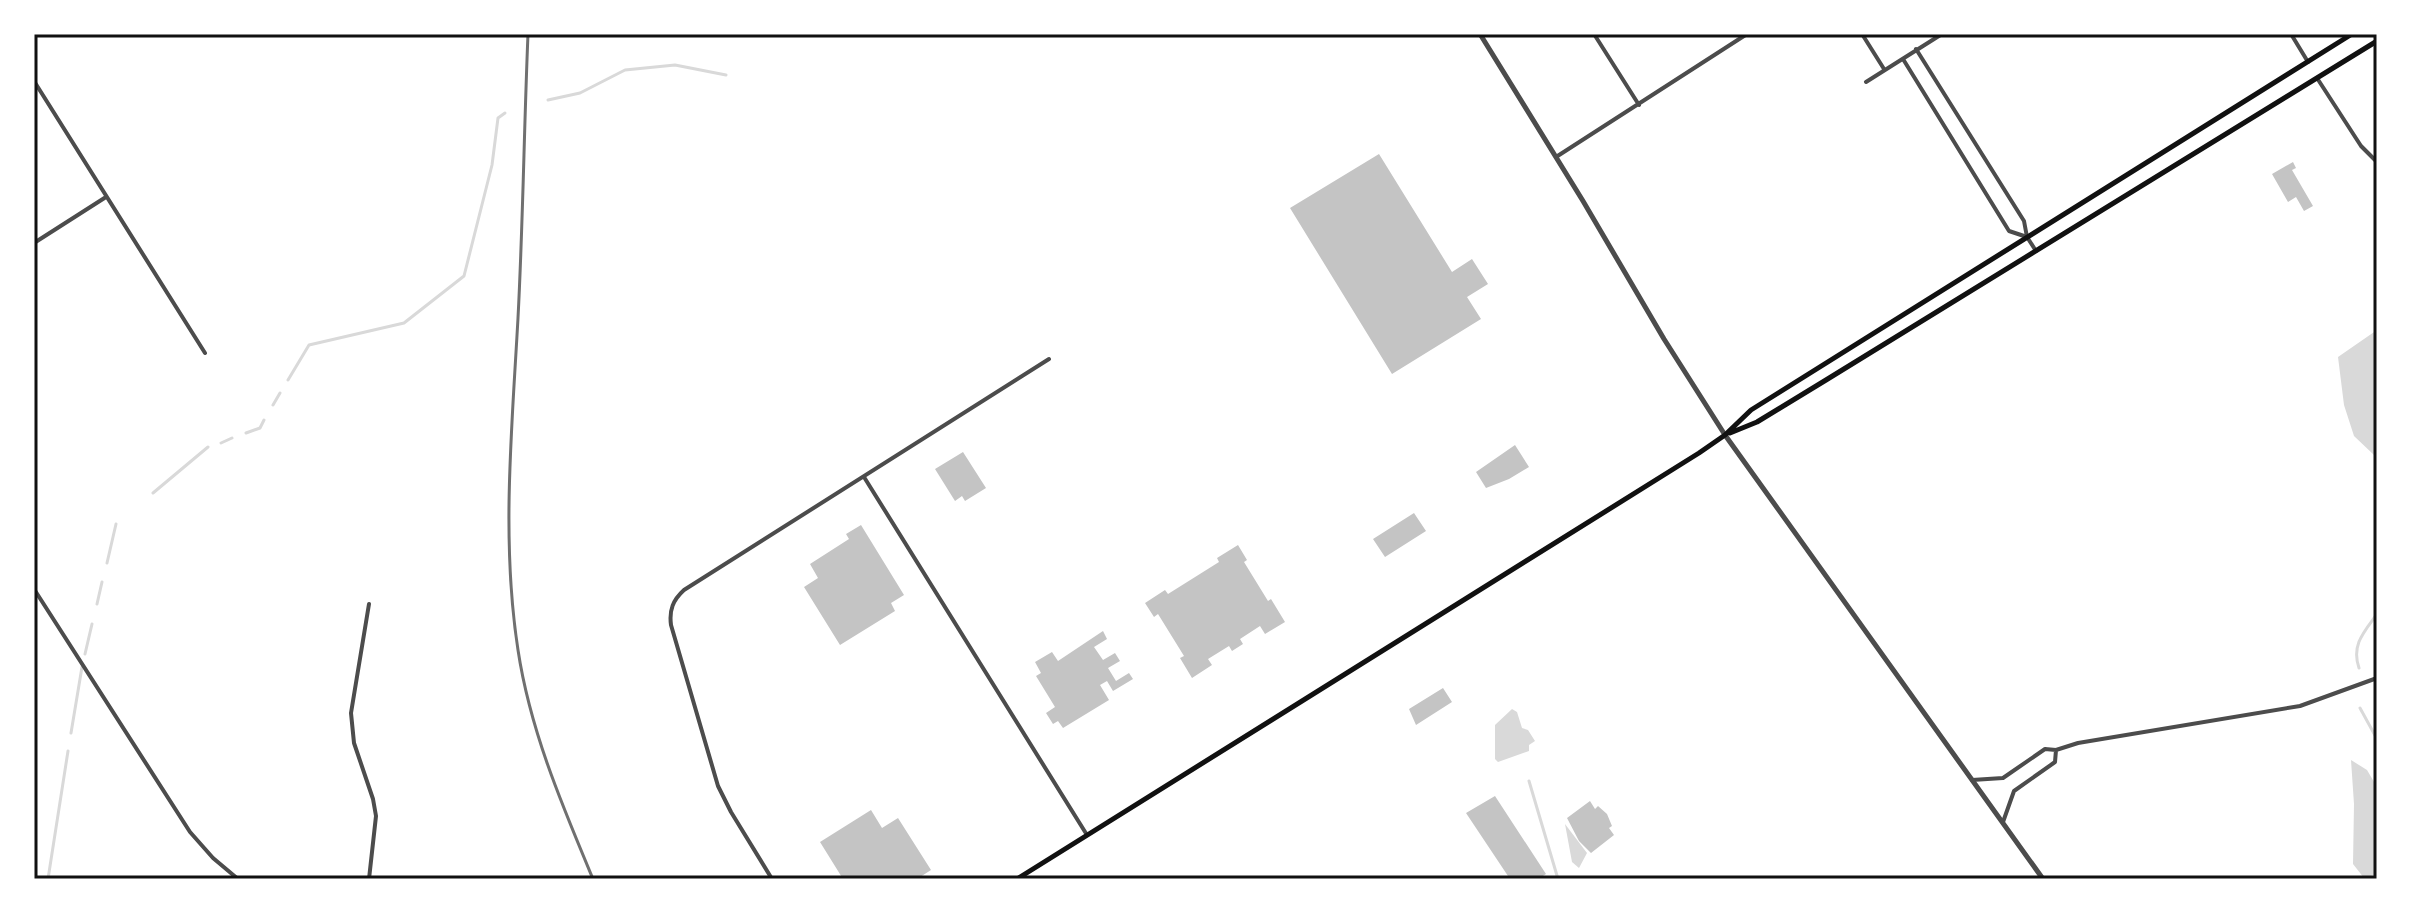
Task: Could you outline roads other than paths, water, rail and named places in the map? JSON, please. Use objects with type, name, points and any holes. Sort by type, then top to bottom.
[{"type":"main road","points":[[1725,435],[1751,410],[2352,34]]},
{"type":"main road","points":[[1017,879],[1725,435],[1757,422],[2377,41]]},
{"type":"street","points":[[1480,34],[1725,435],[2043,879]]},
{"type":"street","points":[[1594,34],[1639,105]]},
{"type":"street","points":[[1862,34],[1884,70]]},
{"type":"street","points":[[2291,34],[2308,62]]},
{"type":"street","points":[[1556,157],[1743,35]]},
{"type":"street","points":[[1866,82],[1939,35]]},
{"type":"street","points":[[1916,49],[2024,221],[2027,237],[2036,251]]},
{"type":"street","points":[[1903,59],[2009,231],[2027,237]]},
{"type":"street","points":[[2317,78],[2361,146],[2377,162]]},
{"type":"street","points":[[34,81],[205,353]]},
{"type":"street","points":[[34,243],[106,197]]},
{"type":"street","points":[[772,879],[718,786],[671,625],[671,608],[684,590],[1049,359]]},
{"type":"street","points":[[864,477],[1087,835]]},
{"type":"street","points":[[34,589],[190,832],[213,858],[238,879]]},
{"type":"street","points":[[369,604],[351,713],[354,743],[376,816],[369,879]]},
{"type":"street","points":[[1972,780],[2003,778],[2045,749],[2056,750],[2078,743],[2300,706],[2377,678]]},
{"type":"street","points":[[2003,822],[2014,791],[2055,762],[2056,750]]},
{"type":"waterway","points":[[548,100],[580,93],[625,70],[675,65],[726,75]]},
{"type":"waterway","points":[[288,380],[309,345],[404,323],[464,276],[492,165],[498,118],[505,113]]},
{"type":"waterway","points":[[273,405],[280,393]]},
{"type":"waterway","points":[[246,433],[260,428],[264,420]]},
{"type":"waterway","points":[[221,443],[232,438]]},
{"type":"waterway","points":[[153,493],[208,447]]},
{"type":"waterway","points":[[107,563],[116,524]]},
{"type":"waterway","points":[[97,604],[102,582]]},
{"type":"waterway","points":[[2359,668],[2358,646],[2377,614]]},
{"type":"waterway","points":[[85,654],[92,624]]},
{"type":"waterway","points":[[71,733],[82,667]]},
{"type":"waterway","points":[[2360,708],[2377,739]]},
{"type":"waterway","points":[[48,879],[68,751]]},
{"type":"waterway","points":[[1529,781],[1558,879]]},
{"type":"railway","points":[[528,34],[520,282],[509,484],[513,609],[530,709],[559,795],[593,879]]}]
